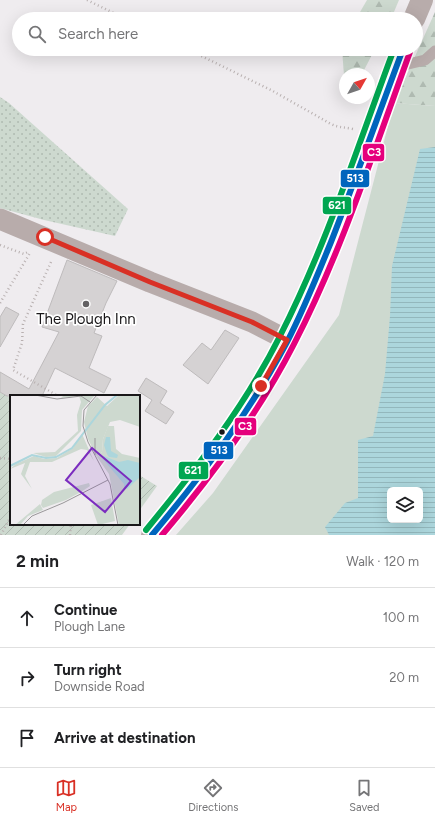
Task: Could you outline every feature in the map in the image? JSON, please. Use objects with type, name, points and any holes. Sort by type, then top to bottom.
[{"type":"street","points":[[417,12],[422,0]]},
{"type":"street","points":[[152,535],[181,501],[214,458],[258,392],[287,340],[320,270],[400,58]]},
{"type":"street","points":[[0,219],[150,282],[252,322],[287,340]]},
{"type":"lane","points":[[400,58],[425,60],[435,51]]},
{"type":"path","points":[[87,0],[112,12]]},
{"type":"path","points":[[201,56],[271,90],[339,128],[346,127],[371,133]]},
{"type":"path","points":[[56,395],[13,370],[22,343],[23,324],[59,243]]},
{"type":"path","points":[[0,245],[24,254],[31,251],[0,303]]},
{"type":"path","points":[[0,458],[10,459]]},
{"type":"path","points":[[1,535],[10,518]]},
{"type":"path","points":[[70,535],[71,525]]},
{"type":"green space","points":[[367,0],[399,0],[394,12],[360,12]]},
{"type":"green space","points":[[435,12],[435,106],[394,103],[415,56],[423,56],[423,39]]},
{"type":"green space","points":[[343,56],[371,56],[365,68],[343,68]]},
{"type":"green space","points":[[0,97],[9,103],[128,209],[115,236],[44,220],[0,208]]},
{"type":"green space","points":[[394,103],[435,106],[435,535],[176,535],[213,493],[339,315]]},
{"type":"green space","points":[[0,392],[10,397],[10,525],[129,525],[122,535],[0,535]]},
{"type":"green space","points":[[140,476],[157,486],[140,510]]},
{"type":"water","points":[[435,147],[435,535],[329,535],[325,527],[345,503],[358,498],[358,440],[373,436],[385,374],[390,316],[392,266],[420,149]]},
{"type":"building","points":[[67,260],[117,281],[94,333],[102,336],[89,368],[111,379],[104,393],[55,368],[42,395],[7,396],[0,392],[0,372],[29,389],[59,332],[42,327]]},
{"type":"building","points":[[6,307],[19,314],[0,347],[0,317]]},
{"type":"building","points":[[225,330],[239,338],[208,384],[183,365],[202,343],[211,350]]},
{"type":"building","points":[[146,378],[167,391],[160,403],[174,412],[166,424],[145,411],[152,400],[138,391]]},
{"type":"transit line","name":"621","points":[[146,530],[219,436],[251,387],[280,336],[313,266],[355,158],[391,56]]},
{"type":"transit line","name":"513","points":[[152,535],[225,442],[273,368],[287,342],[305,305],[331,242],[400,56]]},
{"type":"transit line","name":"C3","points":[[162,535],[199,490],[234,443],[266,395],[294,344],[342,237],[409,56]]},
{"type":"place","name":"The Plough Inn","points":[[86,304]]},
{"type":"route","points":[[45,237],[150,282],[252,322],[287,340],[261,386]]}]
